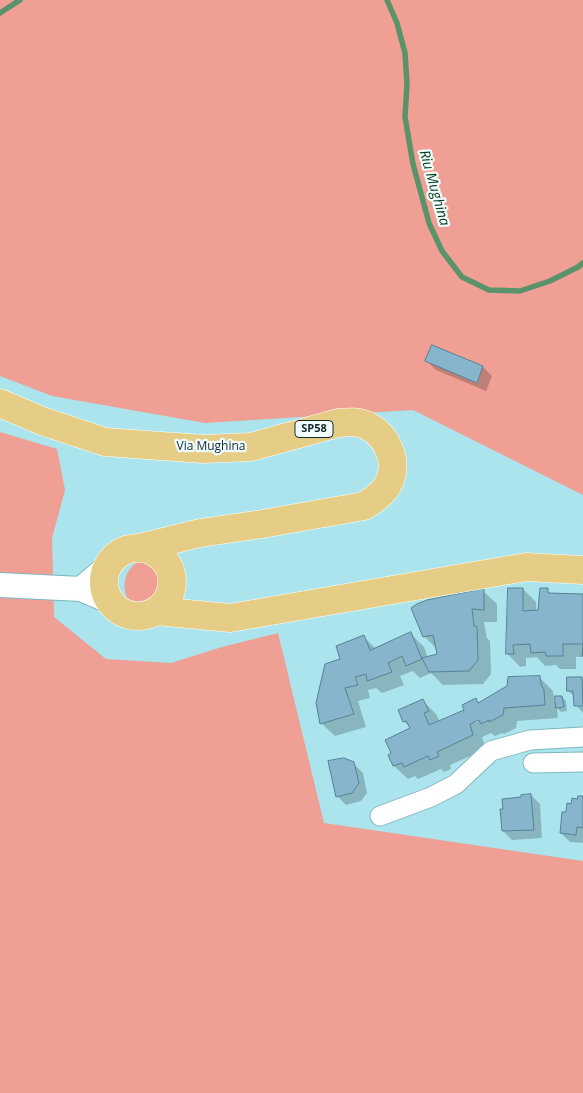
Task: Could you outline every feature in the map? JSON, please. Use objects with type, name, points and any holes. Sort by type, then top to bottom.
[{"type":"main road","name":"Via Mughina","points":[[0,403],[42,422],[105,442],[203,449],[251,447],[338,423],[353,422],[367,425],[379,434],[388,445],[392,459],[392,474],[387,488],[377,499],[364,506],[200,533],[139,548]]},
{"type":"main road","points":[[200,533],[169,574],[169,597],[162,607],[156,611],[134,616],[120,612],[109,601],[104,588],[103,580],[107,567],[117,555],[124,551],[139,548],[146,549],[158,554],[169,574],[230,618]]},
{"type":"main road","points":[[156,611],[230,618],[526,567],[583,570]]},
{"type":"street","points":[[81,590],[107,567]]},
{"type":"street","points":[[0,585],[81,590],[109,601]]},
{"type":"street","points":[[380,816],[431,797],[456,784],[490,751],[530,740],[583,737]]},
{"type":"street","points":[[533,763],[583,762]]},
{"type":"shaded area","points":[[0,0],[583,0],[583,495],[413,410],[205,423],[52,396],[0,376]]},
{"type":"shaded area","points":[[0,432],[57,449],[65,490],[52,538],[54,617],[106,659],[171,663],[222,647],[278,633],[324,823],[583,861],[583,1093],[0,1093]]},
{"type":"shaded area","points":[[155,557],[164,559],[177,567],[184,580],[184,588],[179,604],[145,616],[132,606],[128,599],[125,592],[126,577],[136,563]]},
{"type":"building","points":[[432,345],[483,366],[477,383],[425,361]]},
{"type":"building","points":[[508,588],[523,588],[523,611],[538,610],[540,588],[548,588],[548,593],[583,594],[583,644],[563,644],[563,656],[546,656],[545,652],[531,653],[530,644],[513,645],[514,654],[506,654]]},
{"type":"building","points":[[484,589],[484,610],[472,609],[474,626],[477,627],[478,660],[469,671],[429,672],[422,658],[437,654],[433,635],[423,637],[411,608],[427,600]]},
{"type":"building","points":[[411,632],[422,659],[406,666],[402,656],[388,663],[392,672],[367,681],[366,674],[355,677],[358,685],[345,688],[354,714],[320,724],[316,703],[325,664],[340,659],[336,646],[364,635],[370,650]]},
{"type":"building","points":[[540,676],[544,690],[545,705],[504,708],[503,715],[489,722],[489,720],[481,724],[479,720],[470,724],[473,735],[437,752],[439,756],[430,760],[428,756],[404,767],[402,763],[393,766],[388,755],[391,753],[385,740],[410,728],[406,721],[403,722],[398,710],[423,699],[429,711],[424,713],[429,725],[464,710],[462,705],[476,698],[478,703],[507,686],[508,677]]},
{"type":"building","points":[[567,677],[582,677],[583,706],[574,706],[573,691],[567,691]]},
{"type":"building","points":[[555,696],[562,696],[564,707],[556,708]]},
{"type":"building","points":[[344,758],[354,762],[359,783],[352,793],[336,797],[328,761]]},
{"type":"building","points":[[531,794],[534,830],[502,831],[500,809],[503,809],[502,799]]},
{"type":"building","points":[[578,796],[583,796],[583,828],[577,827],[576,835],[560,833],[562,812],[566,812],[567,803],[571,804],[572,798],[577,799]]},
{"type":"waterway","name":"Riu Mughina","points":[[0,13],[20,0]]},
{"type":"waterway","name":"Riu Mughina","points":[[387,0],[397,23],[405,53],[407,84],[405,117],[413,164],[429,223],[442,251],[462,277],[489,290],[520,291],[550,281],[583,263]]}]
